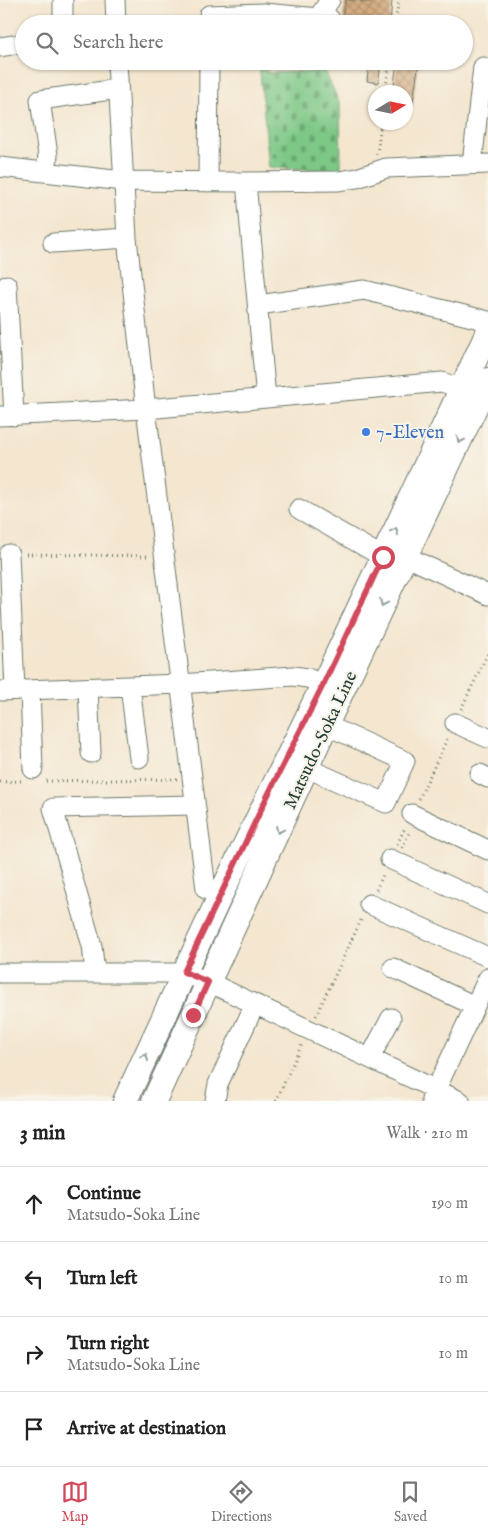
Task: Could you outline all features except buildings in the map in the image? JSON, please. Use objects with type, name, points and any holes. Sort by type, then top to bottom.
[{"type":"main road","name":"Matsudo-Soka Line","points":[[475,402],[488,332]]},
{"type":"main road","name":"Matsudo-Soka Line","points":[[125,1101],[220,896],[323,685],[488,380]]},
{"type":"main road","name":"Matsudo-Soka Line","points":[[154,1101],[308,768],[394,556]]},
{"type":"street","points":[[62,0],[63,15]]},
{"type":"street","points":[[115,0],[116,15]]},
{"type":"street","points":[[325,15],[330,0]]},
{"type":"street","points":[[208,13],[284,15]]},
{"type":"street","points":[[0,46],[15,44]]},
{"type":"street","points":[[0,167],[123,181],[339,182],[386,168],[480,164],[483,67]]},
{"type":"street","points":[[117,70],[128,238],[164,556],[206,889],[220,896]]},
{"type":"street","points":[[208,182],[209,70]]},
{"type":"street","points":[[46,172],[48,155],[40,100],[118,89]]},
{"type":"street","points":[[246,182],[266,398]]},
{"type":"street","points":[[52,243],[128,238]]},
{"type":"street","points":[[7,285],[7,416],[146,409],[442,382],[475,402]]},
{"type":"street","points":[[258,305],[364,290],[488,321]]},
{"type":"street","points":[[299,509],[394,556],[488,595]]},
{"type":"street","points":[[9,554],[15,691],[33,777]]},
{"type":"street","points":[[15,691],[180,684],[293,676],[308,678],[323,685]]},
{"type":"street","points":[[130,686],[139,758]]},
{"type":"street","points":[[88,688],[91,753]]},
{"type":"street","points":[[455,723],[488,738]]},
{"type":"street","points":[[308,768],[386,803],[405,761],[326,725]]},
{"type":"street","points":[[95,972],[92,946],[54,808],[195,805]]},
{"type":"street","points":[[414,815],[488,850]]},
{"type":"street","points":[[393,860],[488,904]]},
{"type":"street","points":[[369,904],[488,958]]},
{"type":"street","points":[[393,968],[479,1011]]},
{"type":"street","points":[[0,973],[184,972],[370,1058],[433,1095],[460,1101]]},
{"type":"street","points":[[433,1095],[479,1011],[488,978]]},
{"type":"street","points":[[214,1101],[218,1084],[255,1004]]},
{"type":"street","points":[[370,1058],[391,1018]]},
{"type":"path","points":[[396,15],[399,0]]},
{"type":"path","points":[[386,85],[389,70]]},
{"type":"path","points":[[377,156],[380,130]]},
{"type":"path","points":[[9,554],[164,556]]},
{"type":"path","points":[[276,1101],[369,904],[393,860],[488,653]]},
{"type":"path","points":[[0,782],[33,777],[192,779]]},
{"type":"green space","points":[[260,70],[267,70],[267,73],[325,71],[340,104],[341,170],[269,168]]},
{"type":"place","name":"7-Eleven","points":[[366,432]]},
{"type":"route","points":[[193,1015],[208,982],[184,972],[383,557]]}]
